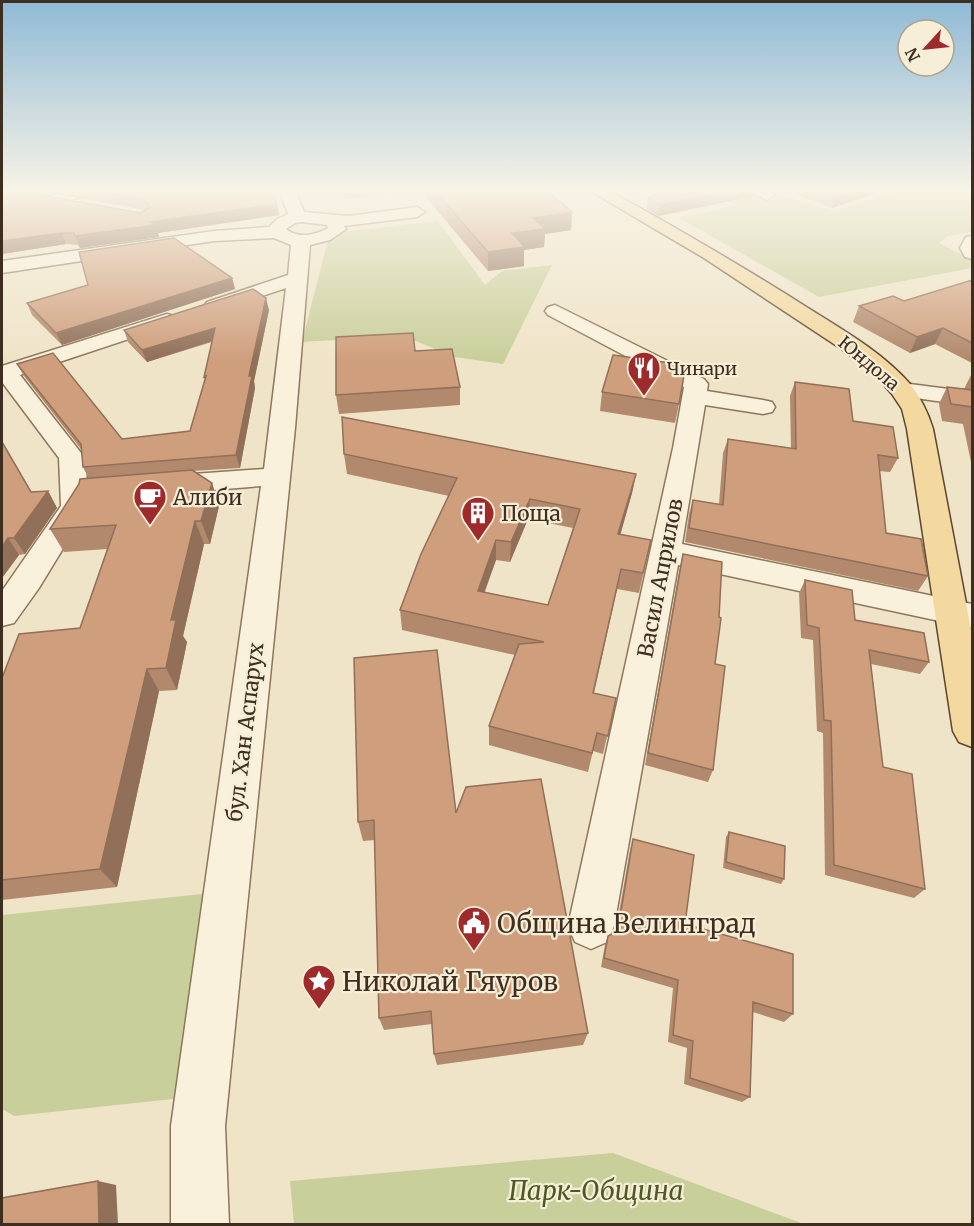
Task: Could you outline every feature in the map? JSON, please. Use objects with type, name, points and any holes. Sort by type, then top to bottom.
[{"type":"main road","name":"Юндола","points":[[698,246],[797,309],[880,367],[902,390],[914,409],[962,614],[972,731]]},
{"type":"street","points":[[2,267],[144,246]]},
{"type":"street","name":"бул. Хан Аспарух","points":[[200,1224],[198,1126],[276,476],[297,278],[294,246]]},
{"type":"street","points":[[2,614],[28,580],[86,491],[72,458],[4,373],[297,278]]},
{"type":"street","points":[[555,311],[696,384],[694,396],[763,407]]},
{"type":"street","points":[[902,390],[972,399]]},
{"type":"street","name":"Васил Априлов","points":[[591,926],[686,448],[694,396]]},
{"type":"street","points":[[145,487],[276,476]]},
{"type":"street","points":[[665,551],[962,614]]},
{"type":"green space","points":[[326,246],[457,246],[485,285],[502,271],[552,265],[503,364],[455,357],[403,336],[302,342]]},
{"type":"green space","points":[[729,246],[945,246],[972,260],[972,268],[819,297]]},
{"type":"green space","points":[[211,893],[182,1098],[14,1116],[2,1109],[2,915]]},
{"type":"green space","name":"Парк-Община","points":[[613,1153],[804,1224],[294,1224],[290,1181]]},
{"type":"building","points":[[118,246],[186,246],[232,278],[56,333],[27,303],[88,285],[79,252]]},
{"type":"building","points":[[483,246],[525,247],[488,252]]},
{"type":"building","points":[[972,280],[972,343],[943,328],[917,337],[859,306],[893,296],[904,301]]},
{"type":"building","points":[[253,289],[266,298],[249,376],[252,376],[236,455],[83,467],[81,444],[17,364],[53,353],[122,439],[190,431],[206,376],[204,377],[215,328],[142,350],[124,330]]},
{"type":"building","points":[[413,333],[415,351],[452,349],[460,387],[336,395],[336,337]]},
{"type":"building","points":[[613,355],[671,363],[685,370],[679,404],[602,392]]},
{"type":"building","points":[[795,382],[849,389],[853,421],[893,427],[898,458],[878,455],[886,533],[921,539],[928,576],[689,528],[693,500],[723,505],[728,439],[796,449]]},
{"type":"building","points":[[947,387],[972,390],[972,407],[951,404]]},
{"type":"building","points":[[342,417],[636,474],[618,534],[651,540],[643,573],[621,569],[593,693],[616,698],[608,736],[597,733],[592,753],[489,726],[519,644],[544,642],[400,610],[421,554],[457,478],[344,454]],"holes":[[[530,499],[580,509],[548,605],[478,591],[496,540],[511,542]]]},
{"type":"building","points":[[2,442],[31,492],[48,491],[14,538],[8,538],[2,547]]},
{"type":"building","points":[[192,470],[212,483],[201,521],[195,521],[171,620],[176,620],[166,668],[147,669],[100,869],[2,880],[2,678],[19,634],[80,628],[116,525],[50,529],[80,479]]},
{"type":"building","points":[[683,554],[722,562],[719,617],[721,618],[715,664],[725,666],[713,770],[648,753]]},
{"type":"building","points":[[805,580],[852,590],[855,620],[924,633],[929,662],[869,650],[883,767],[912,774],[925,889],[834,865],[831,721],[824,720],[819,628],[807,625]]},
{"type":"building","name":"Община Велинград","points":[[437,650],[456,813],[466,787],[541,779],[588,1033],[434,1054],[431,1011],[379,1018],[374,820],[358,822],[354,658]]},
{"type":"building","points":[[729,832],[785,846],[784,879],[726,862]]},
{"type":"building","points":[[633,839],[694,855],[685,924],[793,954],[793,1014],[753,1002],[750,1097],[690,1078],[693,1041],[673,1035],[678,980],[604,958],[608,936],[612,934],[620,917]]},
{"type":"building","points":[[98,1181],[99,1224],[2,1224],[2,1198]]},
{"type":"place","name":"Чинари","points":[[644,397]]},
{"type":"place","name":"Алиби","points":[[150,526]]},
{"type":"place","name":"Поща","points":[[478,542]]},
{"type":"place","name":"Община Велинград","points":[[474,952]]},
{"type":"place","name":"Николай Гяуров","points":[[319,1010]]}]
